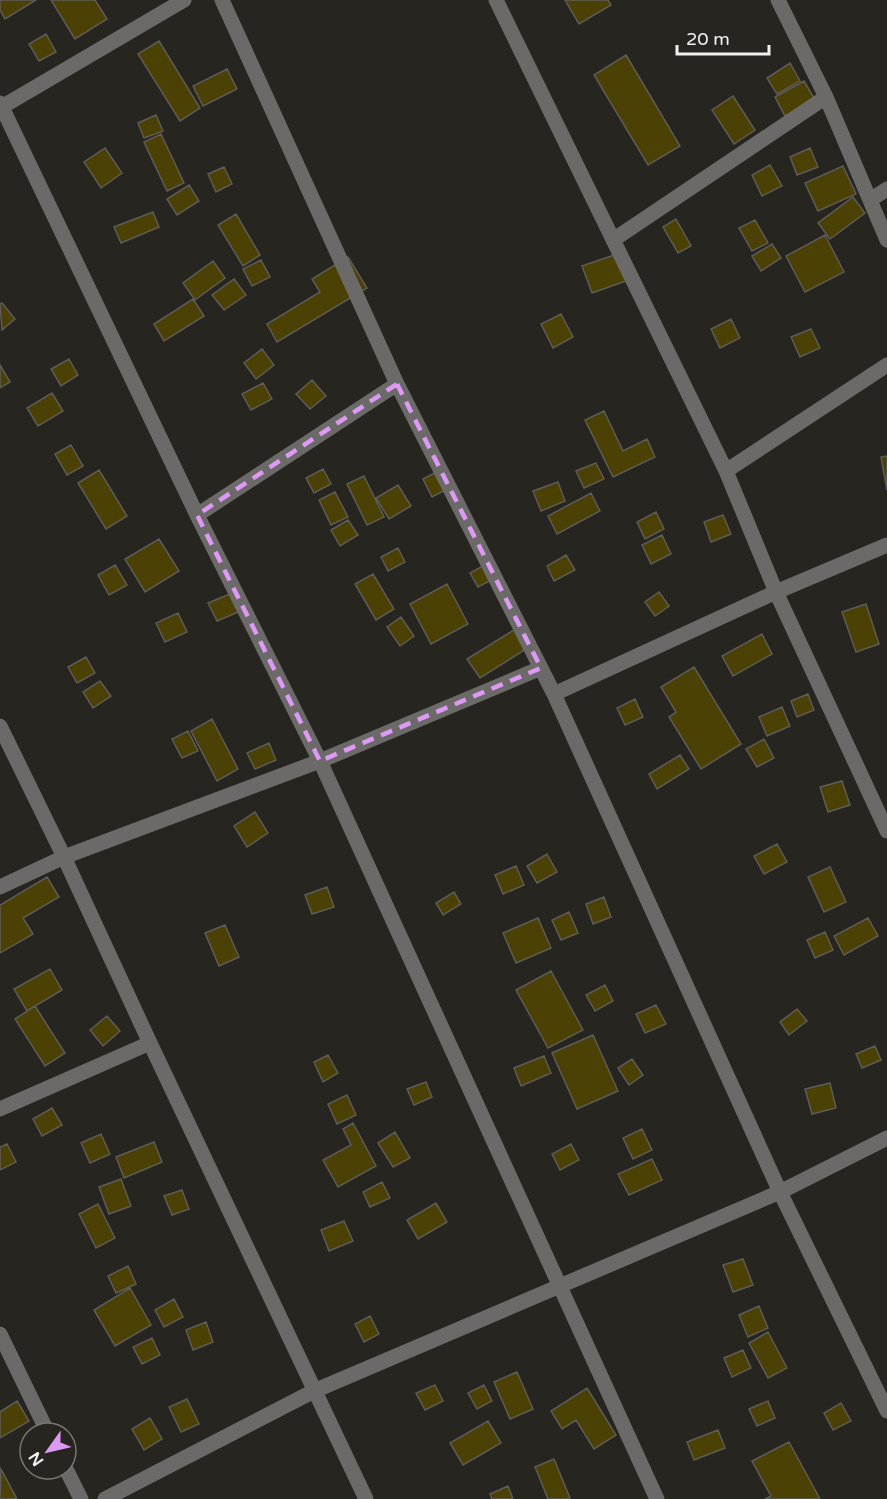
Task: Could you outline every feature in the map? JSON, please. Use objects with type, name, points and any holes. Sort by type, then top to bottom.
[{"type":"street","points":[[184,0],[1,106],[197,515],[320,761],[657,1499]]},
{"type":"street","points":[[222,0],[397,384],[554,694],[780,1192],[887,1411]]},
{"type":"street","points":[[496,0],[726,471],[776,591],[887,831]]},
{"type":"street","points":[[778,0],[826,97],[887,240]]},
{"type":"street","points":[[613,240],[826,97]]},
{"type":"street","points":[[870,200],[887,189]]},
{"type":"street","points":[[726,471],[887,365]]},
{"type":"street","points":[[197,515],[397,384]]},
{"type":"street","points":[[554,694],[776,591],[887,545]]},
{"type":"street","points":[[0,887],[64,856],[320,761],[541,668]]},
{"type":"street","points":[[0,726],[64,856],[366,1499]]},
{"type":"street","points":[[0,1109],[150,1043]]},
{"type":"street","points":[[105,1499],[314,1390],[780,1192],[887,1138]]},
{"type":"street","points":[[0,1334],[42,1421]]},
{"type":"street","points":[[72,1481],[81,1499]]},
{"type":"highlighted area","points":[[397,384],[541,668],[320,761],[197,515]]},
{"type":"building","points":[[0,0],[36,0],[5,19],[0,10]]},
{"type":"building","points":[[51,0],[95,0],[107,19],[75,39]]},
{"type":"building","points":[[565,0],[608,0],[611,5],[579,24]]},
{"type":"building","points":[[46,34],[56,52],[39,61],[29,44]]},
{"type":"building","points":[[159,41],[200,108],[180,121],[138,54]]},
{"type":"building","points":[[626,55],[680,146],[648,165],[594,75]]},
{"type":"building","points":[[790,63],[800,81],[777,94],[767,78]]},
{"type":"building","points":[[227,69],[237,89],[203,106],[193,86]]},
{"type":"building","points":[[804,81],[815,100],[785,116],[775,97]]},
{"type":"building","points":[[733,96],[755,130],[734,144],[712,110]]},
{"type":"building","points":[[156,115],[163,131],[144,138],[138,123]]},
{"type":"building","points":[[161,134],[184,183],[167,191],[144,142]]},
{"type":"building","points":[[105,148],[122,173],[101,188],[84,162]]},
{"type":"building","points":[[810,148],[818,167],[797,175],[790,157]]},
{"type":"building","points":[[770,165],[782,186],[762,196],[752,175]]},
{"type":"building","points":[[843,166],[856,194],[818,211],[805,183]]},
{"type":"building","points":[[224,167],[232,184],[216,192],[208,174]]},
{"type":"building","points":[[189,185],[199,201],[177,215],[167,199]]},
{"type":"building","points":[[853,197],[865,213],[830,239],[818,223]]},
{"type":"building","points":[[153,212],[159,227],[121,243],[114,227]]},
{"type":"building","points":[[236,214],[260,255],[243,266],[218,225]]},
{"type":"building","points":[[676,219],[691,246],[678,253],[663,227]]},
{"type":"building","points":[[755,220],[768,243],[752,251],[739,228]]},
{"type":"building","points":[[825,235],[844,272],[805,292],[786,256]]},
{"type":"building","points":[[772,244],[781,258],[761,271],[752,256]]},
{"type":"building","points":[[617,254],[626,281],[592,293],[582,266]]},
{"type":"building","points":[[348,257],[367,288],[277,342],[267,324],[320,292],[312,279]]},
{"type":"building","points":[[261,260],[270,277],[252,286],[243,269]]},
{"type":"building","points":[[213,261],[225,278],[195,300],[183,283]]},
{"type":"building","points":[[234,279],[246,295],[224,310],[212,295]]},
{"type":"building","points":[[193,299],[204,316],[164,341],[154,324]]},
{"type":"building","points":[[2,303],[15,319],[2,330],[0,304]]},
{"type":"building","points":[[561,314],[573,337],[553,348],[541,324]]},
{"type":"building","points":[[731,319],[740,338],[720,348],[711,329]]},
{"type":"building","points":[[811,329],[820,348],[800,357],[791,337]]},
{"type":"building","points":[[262,349],[274,365],[256,379],[244,363]]},
{"type":"building","points":[[69,359],[78,375],[61,386],[51,369]]},
{"type":"building","points":[[0,365],[10,382],[0,388]]},
{"type":"building","points":[[312,380],[326,396],[310,409],[296,394]]},
{"type":"building","points":[[263,383],[272,399],[251,410],[242,394]]},
{"type":"building","points":[[52,393],[63,411],[38,426],[27,408]]},
{"type":"building","points":[[604,411],[623,451],[647,439],[655,457],[613,477],[585,420]]},
{"type":"building","points":[[71,445],[83,466],[67,475],[55,454]]},
{"type":"building","points":[[887,456],[887,490],[881,457]]},
{"type":"building","points":[[596,463],[604,479],[584,488],[576,471]]},
{"type":"building","points":[[323,469],[331,484],[314,493],[306,478]]},
{"type":"building","points":[[442,469],[451,487],[432,497],[423,479]]},
{"type":"building","points":[[99,470],[127,516],[106,529],[78,483]]},
{"type":"building","points":[[364,476],[384,517],[367,525],[347,484]]},
{"type":"building","points":[[558,482],[565,501],[541,511],[533,491]]},
{"type":"building","points":[[398,485],[411,506],[389,519],[376,498]]},
{"type":"building","points":[[335,492],[348,517],[331,525],[319,500]]},
{"type":"building","points":[[591,493],[600,511],[557,534],[548,516]]},
{"type":"building","points":[[656,512],[664,529],[645,539],[637,522]]},
{"type":"building","points":[[723,515],[731,534],[711,542],[704,522]]},
{"type":"building","points":[[348,520],[358,535],[340,546],[331,530]]},
{"type":"building","points":[[662,535],[671,554],[651,564],[642,545]]},
{"type":"building","points":[[159,539],[179,571],[145,592],[125,559]]},
{"type":"building","points":[[398,548],[405,562],[388,571],[381,557]]},
{"type":"building","points":[[566,555],[575,570],[554,581],[547,566]]},
{"type":"building","points":[[490,562],[497,577],[478,587],[470,573]]},
{"type":"building","points":[[115,565],[127,585],[109,595],[98,575]]},
{"type":"building","points":[[373,574],[394,609],[376,620],[355,584]]},
{"type":"building","points":[[447,584],[468,624],[431,644],[410,604]]},
{"type":"building","points":[[237,591],[245,609],[217,621],[208,603]]},
{"type":"building","points":[[659,592],[669,606],[655,616],[645,602]]},
{"type":"building","points":[[866,604],[879,644],[856,652],[842,612]]},
{"type":"building","points":[[178,613],[187,632],[165,642],[156,623]]},
{"type":"building","points":[[401,617],[414,636],[400,646],[387,627]]},
{"type":"building","points":[[517,628],[529,647],[480,678],[467,659]]},
{"type":"building","points":[[762,634],[772,654],[733,676],[722,656]]},
{"type":"building","points":[[86,657],[95,673],[77,683],[68,667]]},
{"type":"building","points":[[694,667],[741,744],[701,769],[669,717],[676,712],[661,687]]},
{"type":"building","points":[[100,681],[111,696],[93,708],[83,692]]},
{"type":"building","points":[[808,694],[814,710],[797,717],[791,701]]},
{"type":"building","points":[[635,699],[643,717],[625,725],[617,708]]},
{"type":"building","points":[[782,707],[790,726],[767,736],[759,717]]},
{"type":"building","points":[[212,719],[238,769],[217,781],[191,731]]},
{"type":"building","points":[[188,731],[198,751],[182,758],[172,739]]},
{"type":"building","points":[[764,739],[774,758],[757,767],[746,749]]},
{"type":"building","points":[[269,743],[276,760],[255,769],[247,753]]},
{"type":"building","points":[[680,755],[689,769],[657,789],[649,774]]},
{"type":"building","points":[[842,781],[850,805],[828,812],[820,787]]},
{"type":"building","points":[[255,812],[268,833],[247,847],[234,826]]},
{"type":"building","points":[[777,844],[787,862],[764,874],[754,856]]},
{"type":"building","points":[[547,854],[557,872],[537,883],[527,866]]},
{"type":"building","points":[[516,866],[524,885],[503,894],[495,875]]},
{"type":"building","points":[[830,867],[846,902],[824,912],[808,877]]},
{"type":"building","points":[[47,877],[59,897],[23,918],[33,934],[0,953],[0,905]]},
{"type":"building","points":[[327,887],[334,907],[312,914],[305,895]]},
{"type":"building","points":[[454,892],[461,904],[443,915],[436,903]]},
{"type":"building","points":[[604,897],[611,917],[593,924],[586,904]]},
{"type":"building","points":[[569,912],[578,933],[561,940],[552,920]]},
{"type":"building","points":[[538,918],[551,948],[516,963],[503,933]]},
{"type":"building","points":[[868,918],[878,936],[844,955],[834,936]]},
{"type":"building","points":[[225,925],[239,957],[219,966],[205,933]]},
{"type":"building","points":[[825,932],[833,950],[815,958],[807,940]]},
{"type":"building","points":[[50,969],[62,990],[27,1011],[14,989]]},
{"type":"building","points":[[551,971],[583,1030],[548,1048],[516,990]]},
{"type":"building","points":[[605,985],[613,1001],[595,1011],[586,995]]},
{"type":"building","points":[[656,1005],[666,1024],[645,1033],[636,1014]]},
{"type":"building","points":[[35,1006],[65,1053],[45,1066],[15,1019]]},
{"type":"building","points":[[797,1009],[807,1021],[789,1035],[780,1022]]},
{"type":"building","points":[[107,1016],[120,1031],[103,1046],[90,1030]]},
{"type":"building","points":[[593,1035],[618,1091],[577,1109],[552,1053]]},
{"type":"building","points":[[875,1046],[881,1060],[862,1068],[856,1054]]},
{"type":"building","points":[[328,1055],[338,1073],[323,1082],[314,1062]]},
{"type":"building","points":[[544,1056],[551,1073],[521,1086],[514,1068]]},
{"type":"building","points":[[632,1059],[643,1075],[629,1085],[618,1068]]},
{"type":"building","points":[[426,1082],[432,1097],[414,1105],[407,1089]]},
{"type":"building","points":[[830,1083],[836,1108],[812,1114],[805,1089]]},
{"type":"building","points":[[347,1095],[356,1115],[337,1124],[328,1104]]},
{"type":"building","points":[[52,1108],[62,1125],[42,1136],[33,1119]]},
{"type":"building","points":[[353,1123],[376,1166],[338,1187],[323,1160],[351,1145],[343,1129]]},
{"type":"building","points":[[642,1129],[652,1150],[633,1159],[623,1138]]},
{"type":"building","points":[[395,1132],[410,1158],[393,1167],[378,1143]]},
{"type":"building","points":[[101,1134],[110,1154],[90,1163],[81,1143]]},
{"type":"building","points":[[154,1142],[162,1162],[124,1178],[116,1157]]},
{"type":"building","points":[[7,1144],[16,1162],[0,1170],[0,1147]]},
{"type":"building","points":[[571,1144],[579,1160],[560,1170],[552,1154]]},
{"type":"building","points":[[652,1159],[662,1180],[629,1195],[618,1174]]},
{"type":"building","points":[[121,1179],[131,1206],[109,1214],[99,1187]]},
{"type":"building","points":[[382,1182],[390,1198],[370,1207],[363,1192]]},
{"type":"building","points":[[182,1190],[189,1209],[172,1215],[164,1196]]},
{"type":"building","points":[[436,1203],[447,1222],[418,1239],[407,1220]]},
{"type":"building","points":[[98,1204],[115,1238],[96,1248],[79,1214]]},
{"type":"building","points":[[344,1221],[353,1241],[329,1251],[321,1230]]},
{"type":"building","points":[[743,1259],[753,1285],[733,1292],[723,1265]]},
{"type":"building","points":[[128,1266],[136,1284],[116,1293],[108,1276]]},
{"type":"building","points":[[130,1288],[151,1325],[115,1346],[94,1310]]},
{"type":"building","points":[[174,1299],[183,1317],[164,1327],[155,1310]]},
{"type":"building","points":[[759,1306],[768,1328],[748,1337],[739,1315]]},
{"type":"building","points":[[370,1316],[379,1334],[364,1342],[355,1324]]},
{"type":"building","points":[[206,1322],[213,1342],[193,1350],[186,1330]]},
{"type":"building","points":[[768,1332],[787,1368],[768,1378],[749,1343]]},
{"type":"building","points":[[152,1338],[160,1355],[142,1364],[133,1347]]},
{"type":"building","points":[[743,1350],[751,1368],[732,1377],[724,1358]]},
{"type":"building","points":[[517,1372],[533,1409],[510,1419],[494,1382]]},
{"type":"building","points":[[435,1385],[443,1401],[425,1410],[416,1393]]},
{"type":"building","points":[[484,1385],[492,1401],[477,1409],[468,1393]]},
{"type":"building","points":[[587,1388],[616,1435],[594,1449],[576,1420],[562,1429],[551,1411]]},
{"type":"building","points":[[187,1399],[199,1424],[181,1432],[169,1407]]},
{"type":"building","points":[[17,1401],[29,1421],[18,1421],[18,1427],[0,1438],[0,1412]]},
{"type":"building","points":[[768,1401],[775,1418],[757,1426],[749,1409]]},
{"type":"building","points":[[841,1403],[851,1421],[833,1430],[824,1413]]},
{"type":"building","points":[[150,1418],[162,1439],[144,1450],[132,1429]]},
{"type":"building","points":[[488,1421],[501,1443],[463,1465],[450,1443]]},
{"type":"building","points":[[718,1430],[725,1448],[694,1460],[687,1442]]},
{"type":"building","points":[[789,1442],[820,1499],[765,1499],[771,1496],[752,1461]]},
{"type":"building","points":[[554,1459],[570,1498],[548,1499],[535,1467]]},
{"type":"building","points":[[1,1469],[17,1499],[0,1499]]},
{"type":"building","points":[[508,1486],[513,1499],[492,1499],[490,1494]]}]
